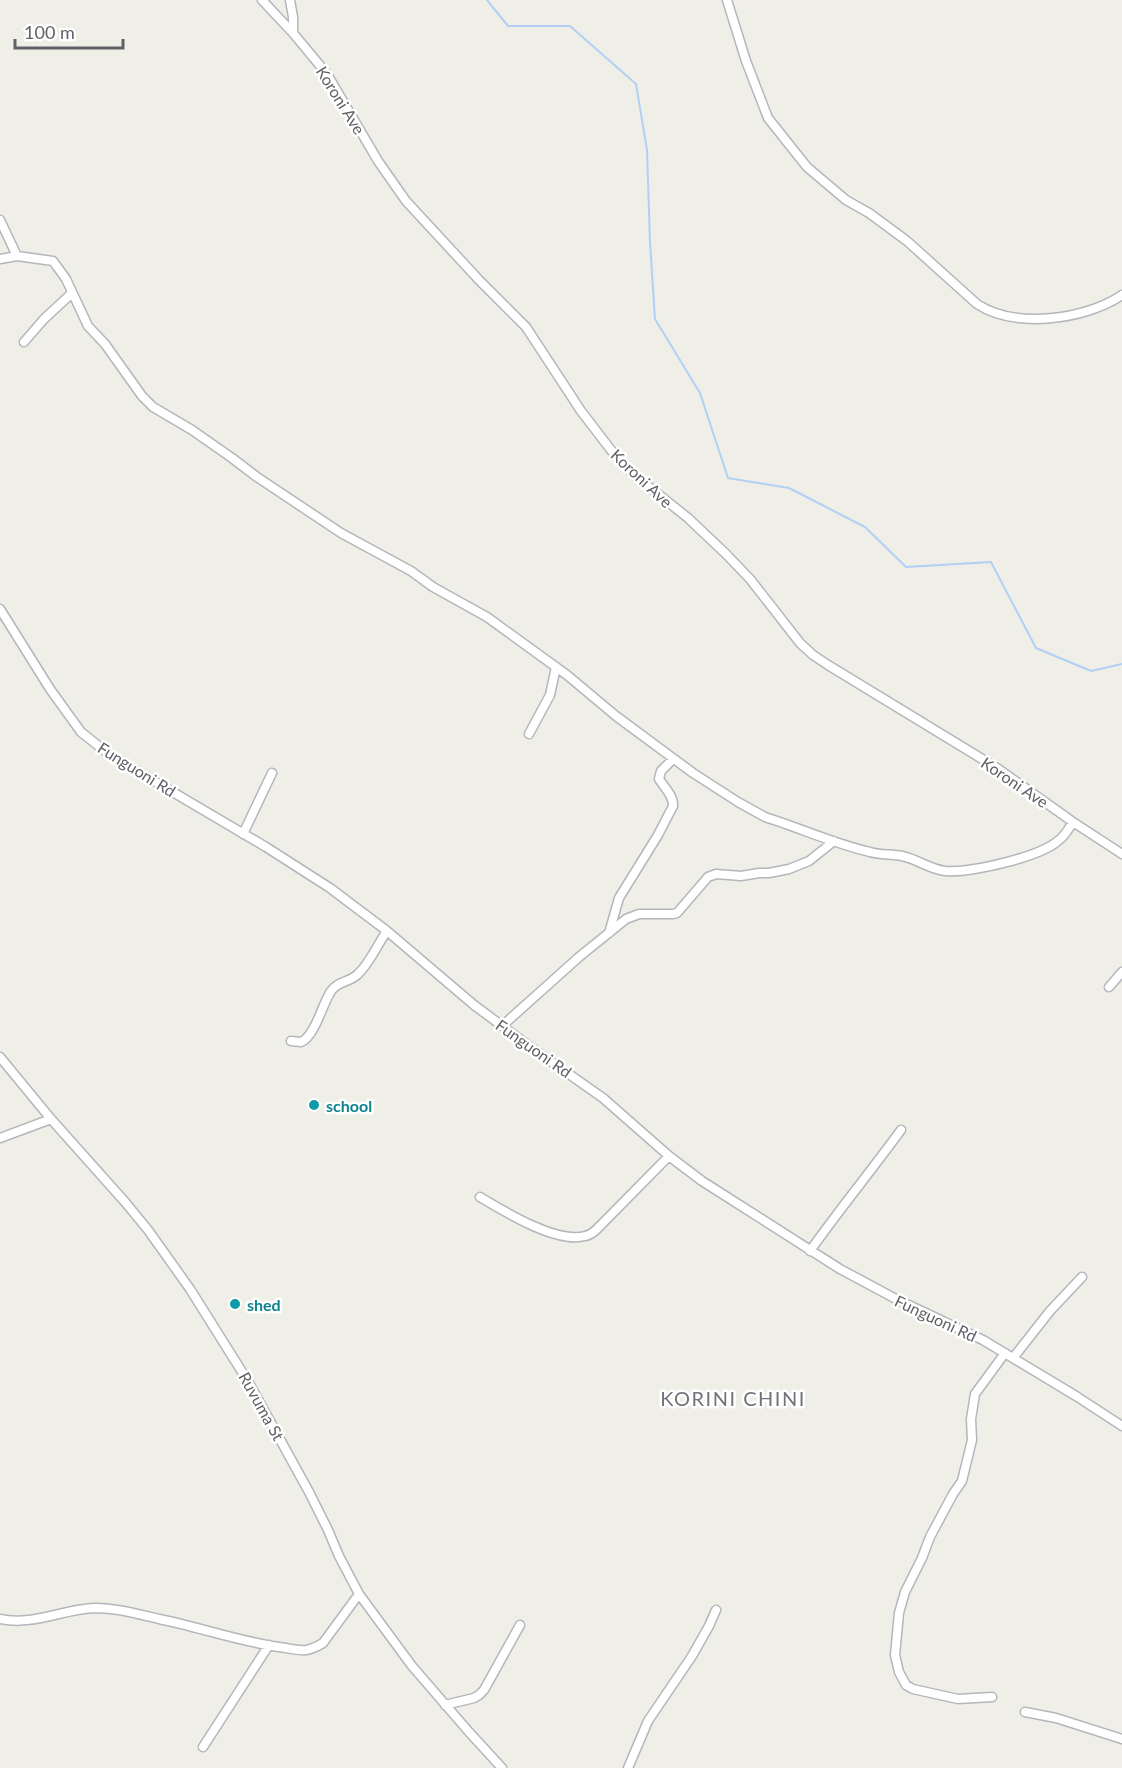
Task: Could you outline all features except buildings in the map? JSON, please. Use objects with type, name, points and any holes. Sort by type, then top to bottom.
[{"type":"street","name":"Koroni Ave","points":[[262,0],[293,33],[332,82],[378,161],[406,201],[526,327],[596,432],[633,474],[694,524],[741,568],[794,636],[813,655],[997,768],[1122,854]]},
{"type":"street","points":[[290,0],[293,33]]},
{"type":"street","points":[[727,0],[768,118],[807,167],[846,200],[869,213],[907,241],[977,304],[996,314],[1055,317],[1077,315],[1094,310],[1122,296]]},
{"type":"street","points":[[0,220],[17,255]]},
{"type":"street","points":[[0,259],[17,255],[53,261],[66,279],[88,326],[153,407],[192,430],[341,533],[411,571],[433,587],[487,617],[556,667],[616,717],[673,759],[765,817],[870,852],[911,859],[935,869],[955,871],[1006,862],[1045,849],[1058,842],[1073,822]]},
{"type":"street","points":[[24,342],[44,319],[72,293]]},
{"type":"street","name":"Funguoni Rd","points":[[0,609],[50,689],[81,732],[111,754],[330,888],[474,1005],[603,1098],[669,1156],[702,1181],[810,1251],[896,1299],[1009,1355],[1122,1426]]},
{"type":"street","points":[[529,734],[550,694],[556,667]]},
{"type":"street","points":[[609,933],[619,898],[673,806],[670,795],[659,779],[662,771],[673,759]]},
{"type":"street","points":[[243,834],[272,772]]},
{"type":"street","points":[[502,1026],[579,957],[632,916],[677,913],[708,877],[716,874],[741,876],[789,869],[809,861],[834,841]]},
{"type":"street","points":[[291,1041],[301,1042],[308,1038],[332,989],[340,982],[353,978],[361,972],[387,932]]},
{"type":"street","points":[[1109,987],[1122,972]]},
{"type":"street","name":"Ruvuma St","points":[[0,1057],[148,1230],[190,1289],[249,1383],[309,1492],[359,1594],[412,1666],[502,1768]]},
{"type":"street","points":[[0,1138],[51,1119]]},
{"type":"street","points":[[810,1251],[901,1130]]},
{"type":"street","points":[[480,1197],[520,1221],[552,1233],[584,1237],[597,1229],[669,1156]]},
{"type":"street","points":[[992,1697],[958,1699],[913,1689],[906,1684],[899,1672],[895,1656],[899,1613],[905,1592],[930,1537],[962,1481],[972,1440],[971,1419],[975,1394],[1082,1277]]},
{"type":"street","points":[[0,1619],[18,1621],[95,1608],[161,1619],[269,1646],[304,1650],[323,1643],[359,1594]]},
{"type":"street","points":[[627,1768],[648,1721],[692,1656],[710,1626],[716,1610]]},
{"type":"street","points":[[446,1705],[479,1695],[520,1625]]},
{"type":"street","points":[[202,1746],[269,1646]]},
{"type":"street","points":[[1025,1712],[1056,1718],[1122,1739]]},
{"type":"waterway","points":[[487,0],[508,26],[570,26],[636,84],[647,150],[655,319],[700,393],[728,478],[789,488],[865,527],[906,567],[991,562],[1036,648],[1091,671],[1122,664]]},
{"type":"place","name":"school","points":[[314,1105]]},
{"type":"place","name":"shed","points":[[235,1304]]},
{"type":"district","name":"KORINI CHINI","points":[[733,1398]]}]
